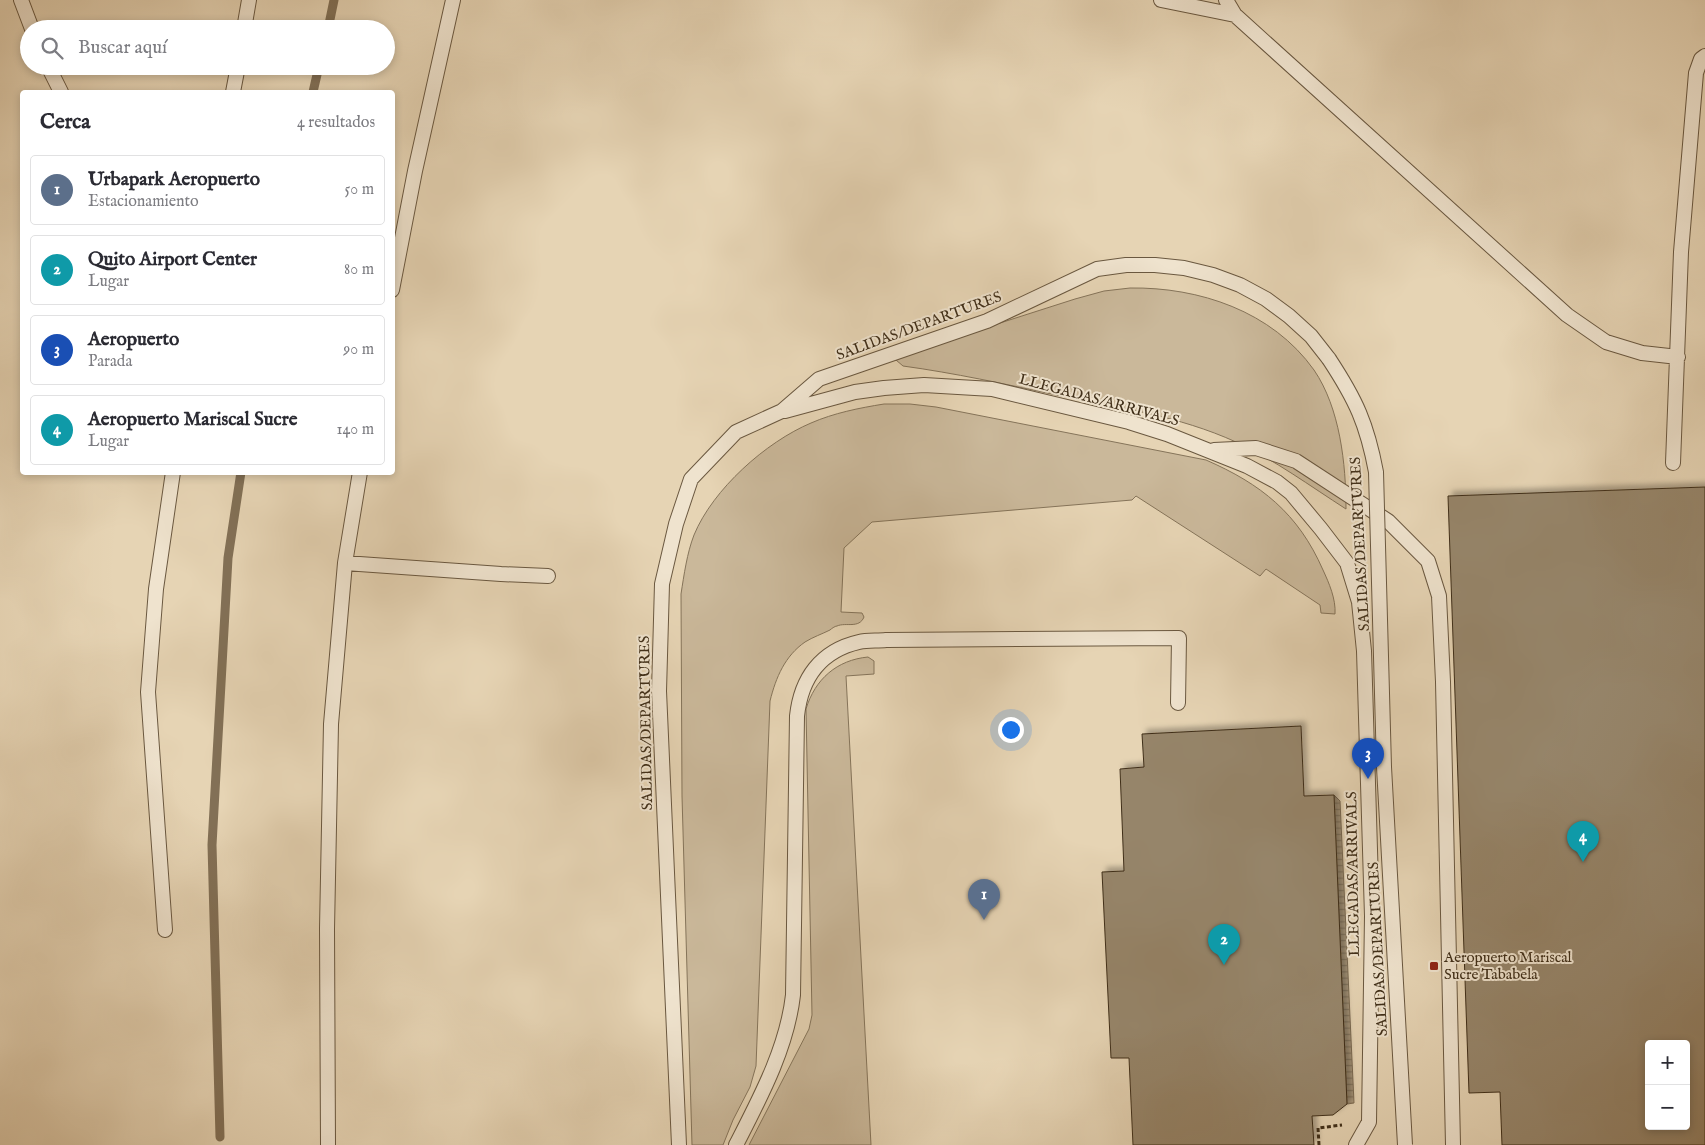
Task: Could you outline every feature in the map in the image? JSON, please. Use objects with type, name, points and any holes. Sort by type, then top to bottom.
[{"type":"lane","points":[[22,0],[29,20]]},
{"type":"lane","points":[[246,20],[249,0]]},
{"type":"lane","points":[[395,274],[415,171],[453,0]]},
{"type":"lane","points":[[1161,0],[1235,15]]},
{"type":"lane","points":[[1226,0],[1235,15],[1567,315],[1606,342],[1642,353],[1678,357]]},
{"type":"lane","points":[[1673,463],[1681,252],[1696,73],[1701,59],[1705,56]]},
{"type":"lane","points":[[52,75],[60,90]]},
{"type":"lane","points":[[233,90],[236,75]]},
{"type":"lane","name":"SALIDAS/DEPARTURES","points":[[679,1145],[658,691],[662,584],[676,524],[691,479],[736,432],[782,411],[818,379],[987,321],[1097,270],[1126,265],[1155,265],[1184,268],[1213,275],[1240,285],[1266,299],[1289,316],[1311,336],[1330,359],[1363,418],[1371,445],[1376,472],[1384,767],[1405,1145]]},
{"type":"lane","name":"LLEGADAS/ARRIVALS","points":[[782,411],[855,392],[924,385],[992,389],[1129,422],[1209,450],[1247,466],[1277,482],[1291,493],[1347,563],[1359,602],[1364,651],[1372,916],[1369,1122],[1356,1145]]},
{"type":"lane","points":[[1209,450],[1256,448],[1296,461],[1388,521],[1428,562],[1439,596],[1443,682],[1452,1145]]},
{"type":"lane","points":[[165,930],[148,692],[156,589],[173,475]]},
{"type":"lane","points":[[328,1145],[327,929],[331,724],[345,563],[360,475]]},
{"type":"lane","points":[[345,563],[548,576]]},
{"type":"lane","points":[[736,1145],[770,1073],[787,1030],[791,1012],[793,995],[798,700],[813,670],[824,658],[859,642],[886,640],[1179,638],[1178,703]]},
{"type":"path","points":[[1319,1145],[1318,1128],[1369,1122]]},
{"type":"shaded area","points":[[1130,288],[1182,292],[1232,306],[1256,318],[1297,349],[1323,385],[1336,419],[1343,455],[1346,509],[1250,449],[1192,425],[1125,408],[960,375],[903,366],[896,360],[897,356],[1075,299],[1104,291]]},
{"type":"shaded area","points":[[884,404],[936,407],[1206,460],[1226,469],[1261,490],[1289,516],[1302,532],[1330,586],[1335,614],[1321,613],[1320,605],[1266,569],[1260,576],[1136,496],[1132,500],[872,522],[844,548],[841,612],[862,613],[864,617],[862,621],[856,624],[835,626],[808,640],[787,660],[778,675],[772,692],[770,701],[756,1066],[750,1087],[723,1145],[692,1145],[682,796],[681,594],[689,549],[694,535],[714,501],[743,469],[776,442],[794,431],[829,416]]},
{"type":"shaded area","points":[[868,657],[874,661],[874,674],[846,676],[871,1145],[749,1145],[809,1029],[812,1015],[806,709],[815,689],[829,673],[846,662]]},
{"type":"shaded area","points":[[1334,795],[1340,801],[1354,1103],[1347,1104]]},
{"type":"building","points":[[1705,487],[1705,1145],[1502,1145],[1500,1092],[1469,1093],[1448,496]]},
{"type":"building","points":[[1301,726],[1304,796],[1334,795],[1347,1104],[1333,1115],[1312,1116],[1314,1145],[1133,1145],[1129,1058],[1111,1058],[1102,872],[1124,871],[1120,769],[1144,767],[1142,734]]},
{"type":"waterway","points":[[330,20],[334,0]]},
{"type":"waterway","points":[[313,90],[317,75]]},
{"type":"waterway","points":[[220,1137],[212,845],[228,558],[241,475]]},
{"type":"place","name":"Aeropuerto","points":[[1368,779]]},
{"type":"place","name":"Aeropuerto Mariscal Sucre","points":[[1583,862]]},
{"type":"place","name":"Urbapark Aeropuerto","points":[[984,920]]},
{"type":"place","name":"Quito Airport Center","points":[[1224,965]]},
{"type":"place","name":"Aeropuerto Mariscal Sucre Tababela","points":[[1434,966]]}]
